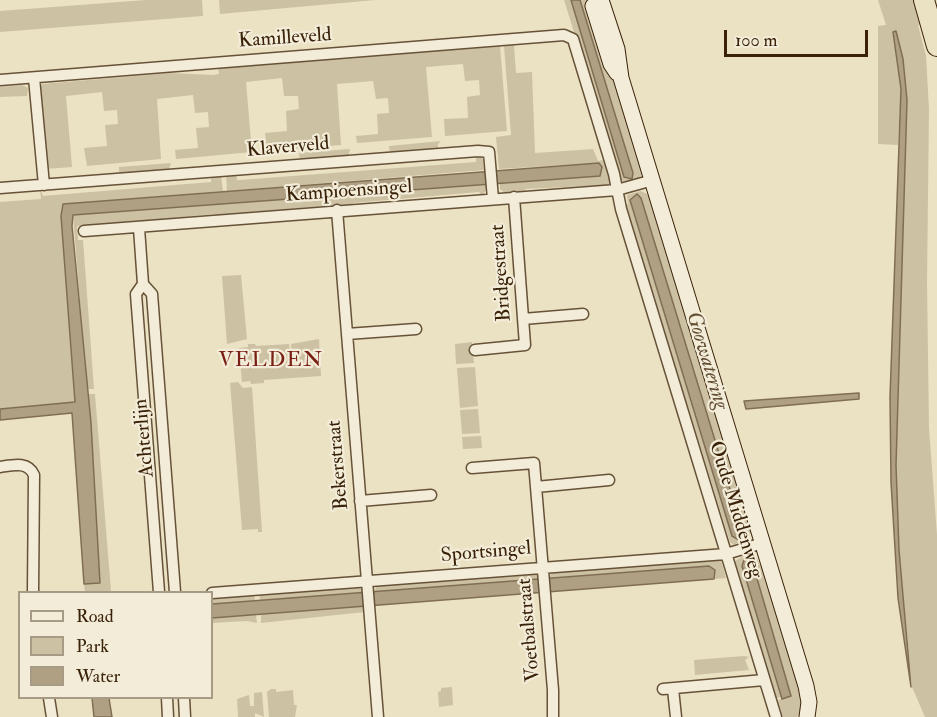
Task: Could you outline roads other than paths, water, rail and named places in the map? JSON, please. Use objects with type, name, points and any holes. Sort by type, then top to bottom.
[{"type":"highway","points":[[924,0],[937,46]]},
{"type":"street","name":"Oude Middenweg","points":[[591,0],[611,64],[621,78]]},
{"type":"street","name":"Oude Middenweg","points":[[601,0],[617,49],[621,78],[808,691],[807,717]]},
{"type":"street","name":"Kamilleveld","points":[[0,80],[564,35],[573,39]]},
{"type":"street","name":"Oude Middenweg","points":[[573,39],[616,190],[776,717]]},
{"type":"street","points":[[34,78],[44,185]]},
{"type":"street","name":"Klaverveld","points":[[0,189],[478,151],[489,152],[493,194]]},
{"type":"street","name":"Kampioensingel","points":[[84,231],[139,228],[493,194],[514,197],[616,190],[653,180]]},
{"type":"street","name":"Bridgestraat","points":[[475,350],[525,345],[514,197]]},
{"type":"street","name":"Bekerstraat","points":[[337,210],[378,717]]},
{"type":"street","name":"Achterlijn","points":[[139,228],[143,284],[152,294],[175,591]]},
{"type":"street","name":"Achterlijn","points":[[143,284],[136,294],[159,591]]},
{"type":"street","points":[[524,319],[583,314]]},
{"type":"street","points":[[347,334],[416,328]]},
{"type":"street","name":"Voetbalstraat","points":[[472,468],[534,463],[553,690],[553,717]]},
{"type":"street","points":[[0,466],[23,465],[32,470],[34,476],[33,591]]},
{"type":"street","points":[[536,487],[609,480]]},
{"type":"street","points":[[360,501],[431,495]]},
{"type":"street","name":"Sportsingel","points":[[213,593],[367,585],[726,554],[763,543]]},
{"type":"street","points":[[675,717],[668,689],[764,680]]},
{"type":"street","points":[[49,699],[52,717]]},
{"type":"street","points":[[167,699],[168,717]]},
{"type":"street","points":[[184,699],[185,717]]},
{"type":"water","points":[[571,0],[580,0],[633,173],[632,179],[624,177]]},
{"type":"water","points":[[896,31],[903,59],[907,100],[896,465],[899,550],[911,687],[898,598],[891,482],[890,397],[901,89],[893,32]]},
{"type":"water","points":[[599,163],[602,167],[600,176],[73,215],[72,226],[91,423],[100,583],[84,584],[72,413],[0,420],[0,409],[75,402],[61,216],[63,204]]},
{"type":"water","points":[[637,194],[641,198],[743,532],[739,540],[732,536],[630,200]]},
{"type":"water","points":[[859,393],[859,399],[746,409],[744,401]]},
{"type":"water","points":[[745,557],[752,561],[791,696],[782,699],[742,566]]},
{"type":"water","points":[[709,566],[715,570],[714,579],[213,618],[213,604]]},
{"type":"water","points":[[92,699],[109,699],[112,717],[94,717]]},
{"type":"district","name":"VELDEN","points":[[271,361]]},
{"type":"water label","name":"Goowatering","points":[[706,361]]}]
